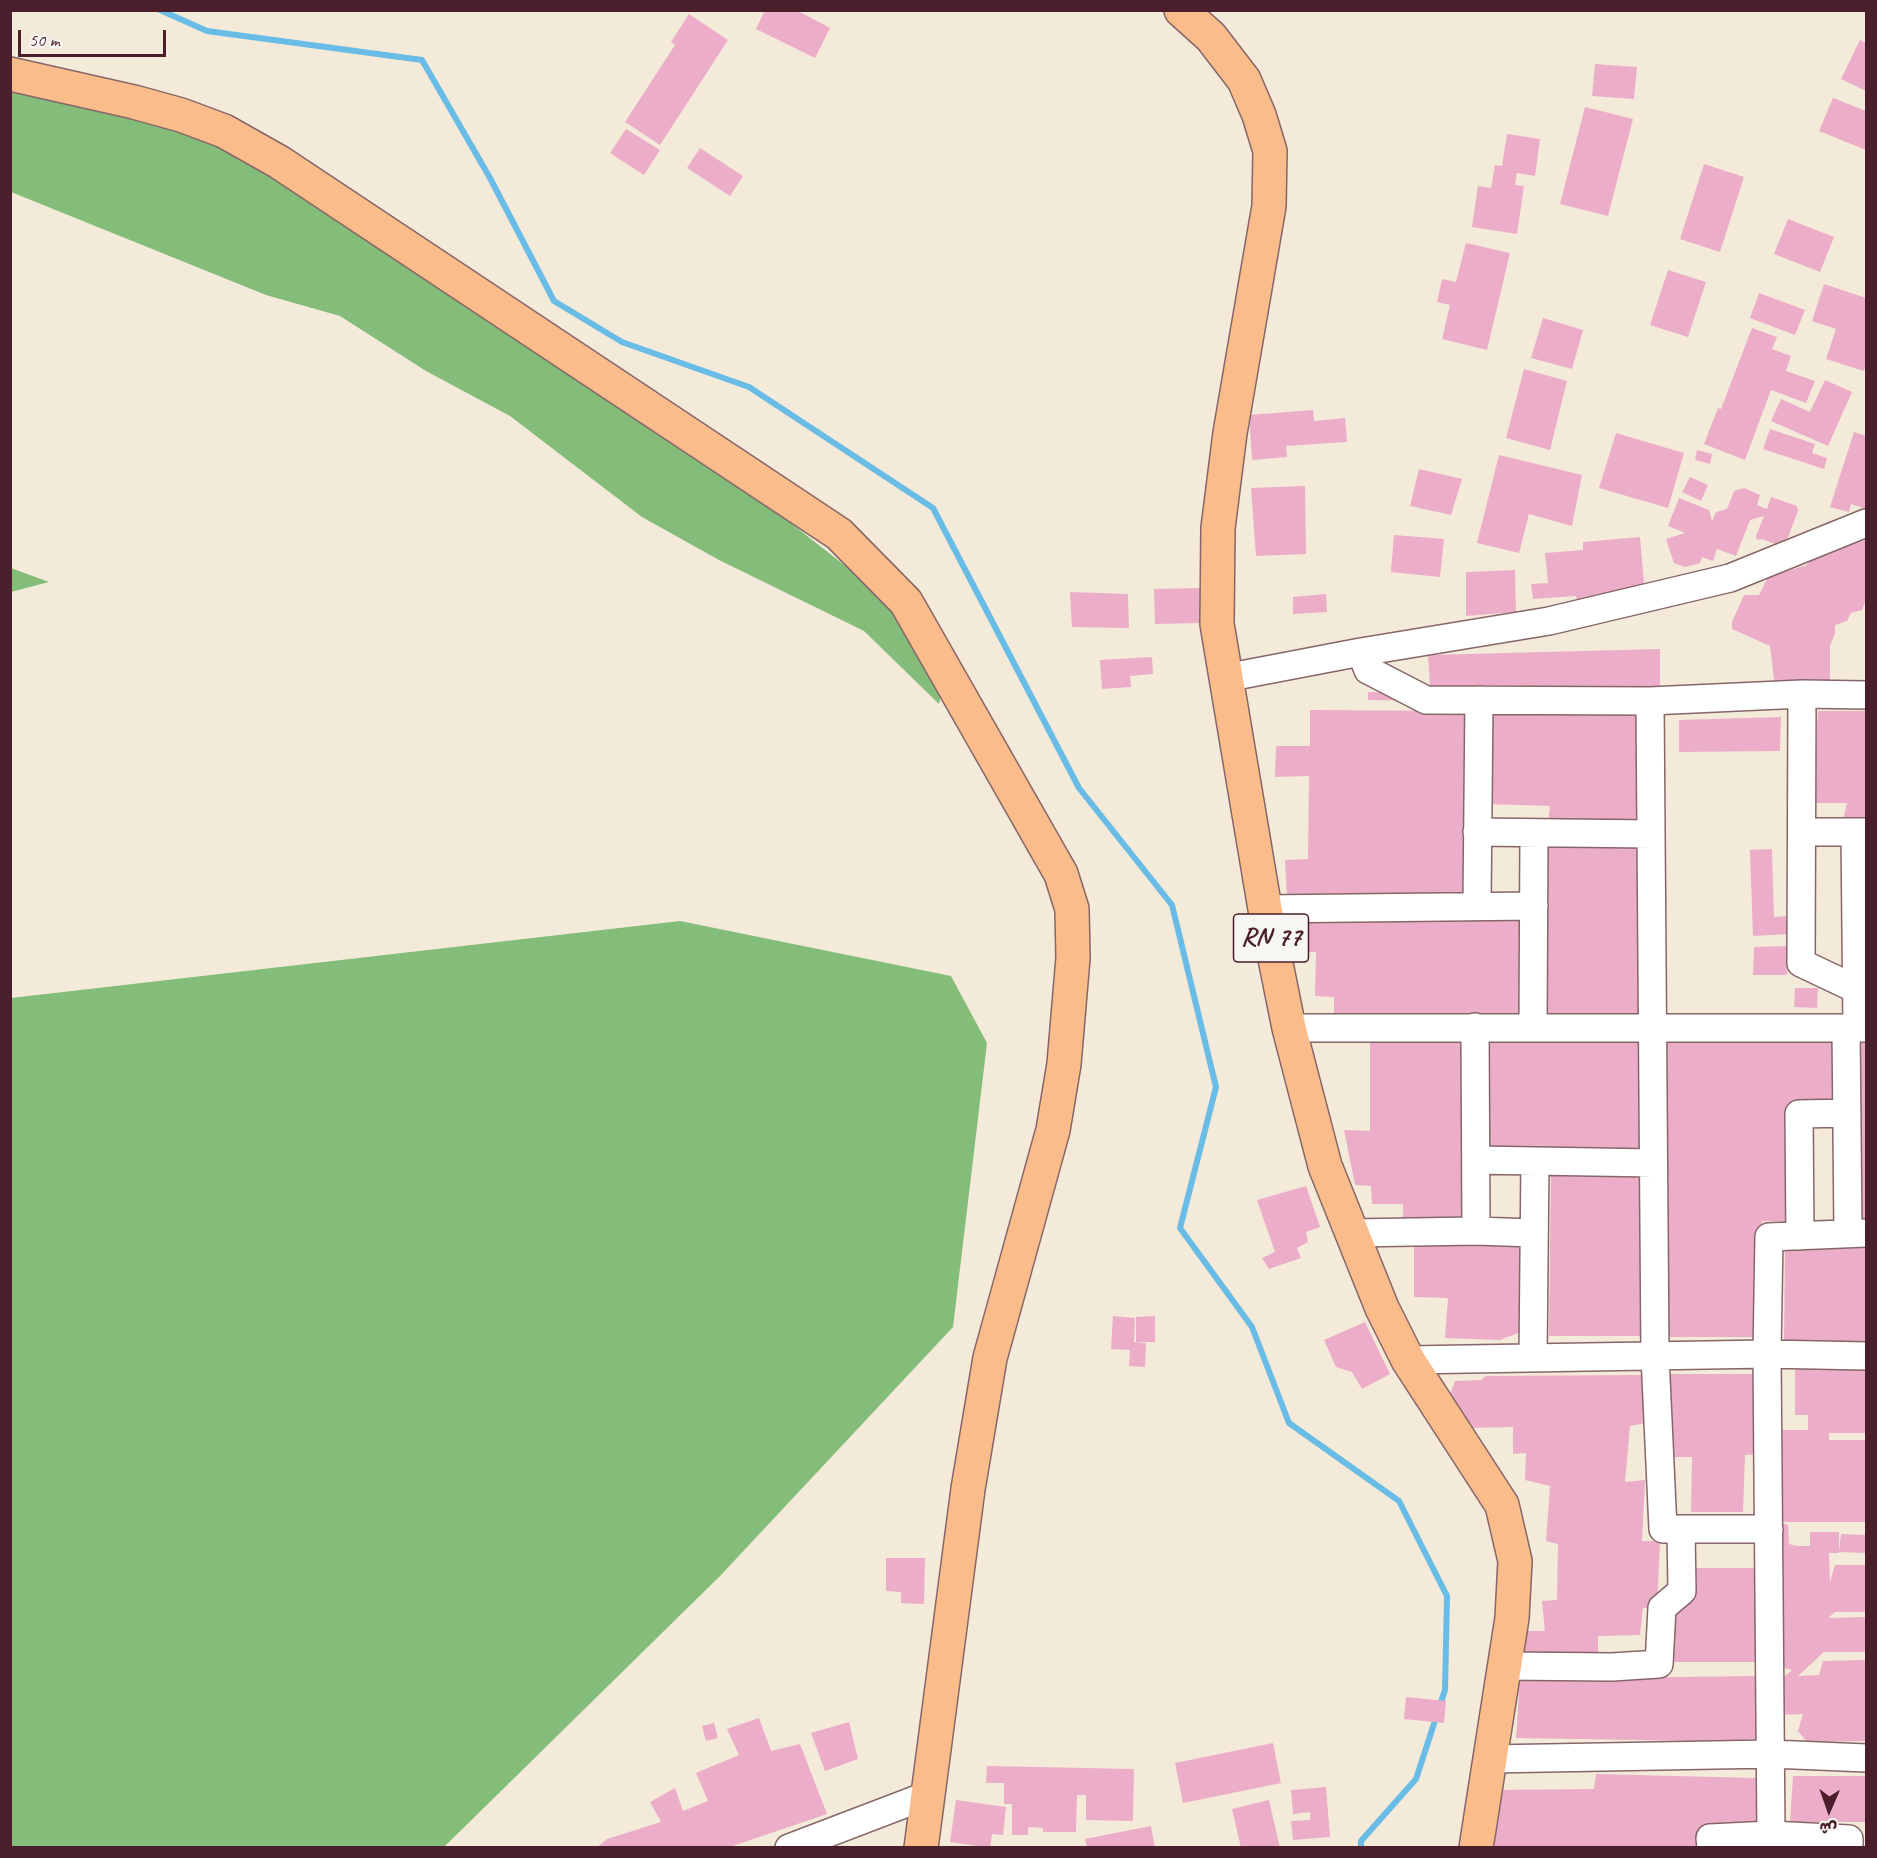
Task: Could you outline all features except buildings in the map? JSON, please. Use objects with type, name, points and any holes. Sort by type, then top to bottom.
[{"type":"main road","name":"RN 77","points":[[1181,10],[1211,37],[1244,80],[1259,115],[1270,151],[1269,206],[1230,433],[1218,528],[1217,624],[1289,1028],[1325,1166],[1382,1308],[1408,1360],[1502,1504],[1515,1561],[1512,1618],[1476,1848]]},
{"type":"main road","points":[[10,74],[134,102],[181,115],[224,131],[279,162],[838,534],[906,602],[1056,864],[1072,909],[1073,958],[1064,1064],[1053,1130],[990,1359],[968,1488],[921,1848]]},
{"type":"street","points":[[1225,678],[1361,652],[1549,621],[1730,578],[1866,523]]},
{"type":"street","points":[[1361,652],[1368,670],[1426,700],[1650,701],[1802,694],[1866,695]]},
{"type":"street","points":[[1802,694],[1801,963],[1856,989]]},
{"type":"street","points":[[1477,904],[1479,700]]},
{"type":"street","points":[[1650,701],[1655,1356],[1663,1528],[1681,1530],[1769,1529]]},
{"type":"street","points":[[1477,832],[1651,834]]},
{"type":"street","points":[[1771,1835],[1767,1354],[1769,1238],[1857,1233],[1847,1113],[1856,1028],[1861,832],[1802,832]]},
{"type":"street","points":[[1533,1028],[1534,833]]},
{"type":"street","points":[[1266,909],[1477,904],[1534,906]]},
{"type":"street","points":[[1289,1028],[1856,1028]]},
{"type":"street","points":[[1475,1028],[1476,1231]]},
{"type":"street","points":[[1800,1236],[1799,1114],[1847,1113]]},
{"type":"street","points":[[1476,1160],[1653,1163]]},
{"type":"street","points":[[1533,1357],[1535,1161]]},
{"type":"street","points":[[1351,1233],[1476,1231],[1533,1233]]},
{"type":"street","points":[[1408,1360],[1767,1354],[1866,1356]]},
{"type":"street","points":[[1505,1666],[1612,1667],[1659,1664],[1662,1608],[1682,1591],[1681,1530]]},
{"type":"street","points":[[1490,1759],[1771,1754],[1866,1758]]},
{"type":"street","points":[[789,1848],[928,1795]]},
{"type":"street","points":[[1711,1848],[1710,1838],[1771,1835],[1849,1839],[1849,1848]]},
{"type":"green space","points":[[10,85],[155,116],[254,159],[746,488],[885,597],[942,692],[939,704],[864,631],[719,560],[642,517],[510,416],[426,371],[340,316],[266,295],[11,192]]},
{"type":"green space","points":[[11,568],[49,582],[11,592]]},
{"type":"green space","points":[[680,921],[951,976],[987,1043],[953,1327],[720,1576],[444,1847],[11,1847],[11,998]]},
{"type":"waterway","points":[[160,10],[207,31],[422,60],[490,178],[554,301],[622,342],[749,387],[933,508],[1079,788],[1172,905],[1216,1087],[1180,1228],[1252,1327],[1289,1423],[1399,1501],[1447,1596],[1445,1690],[1416,1779],[1361,1841],[1361,1848]]}]
